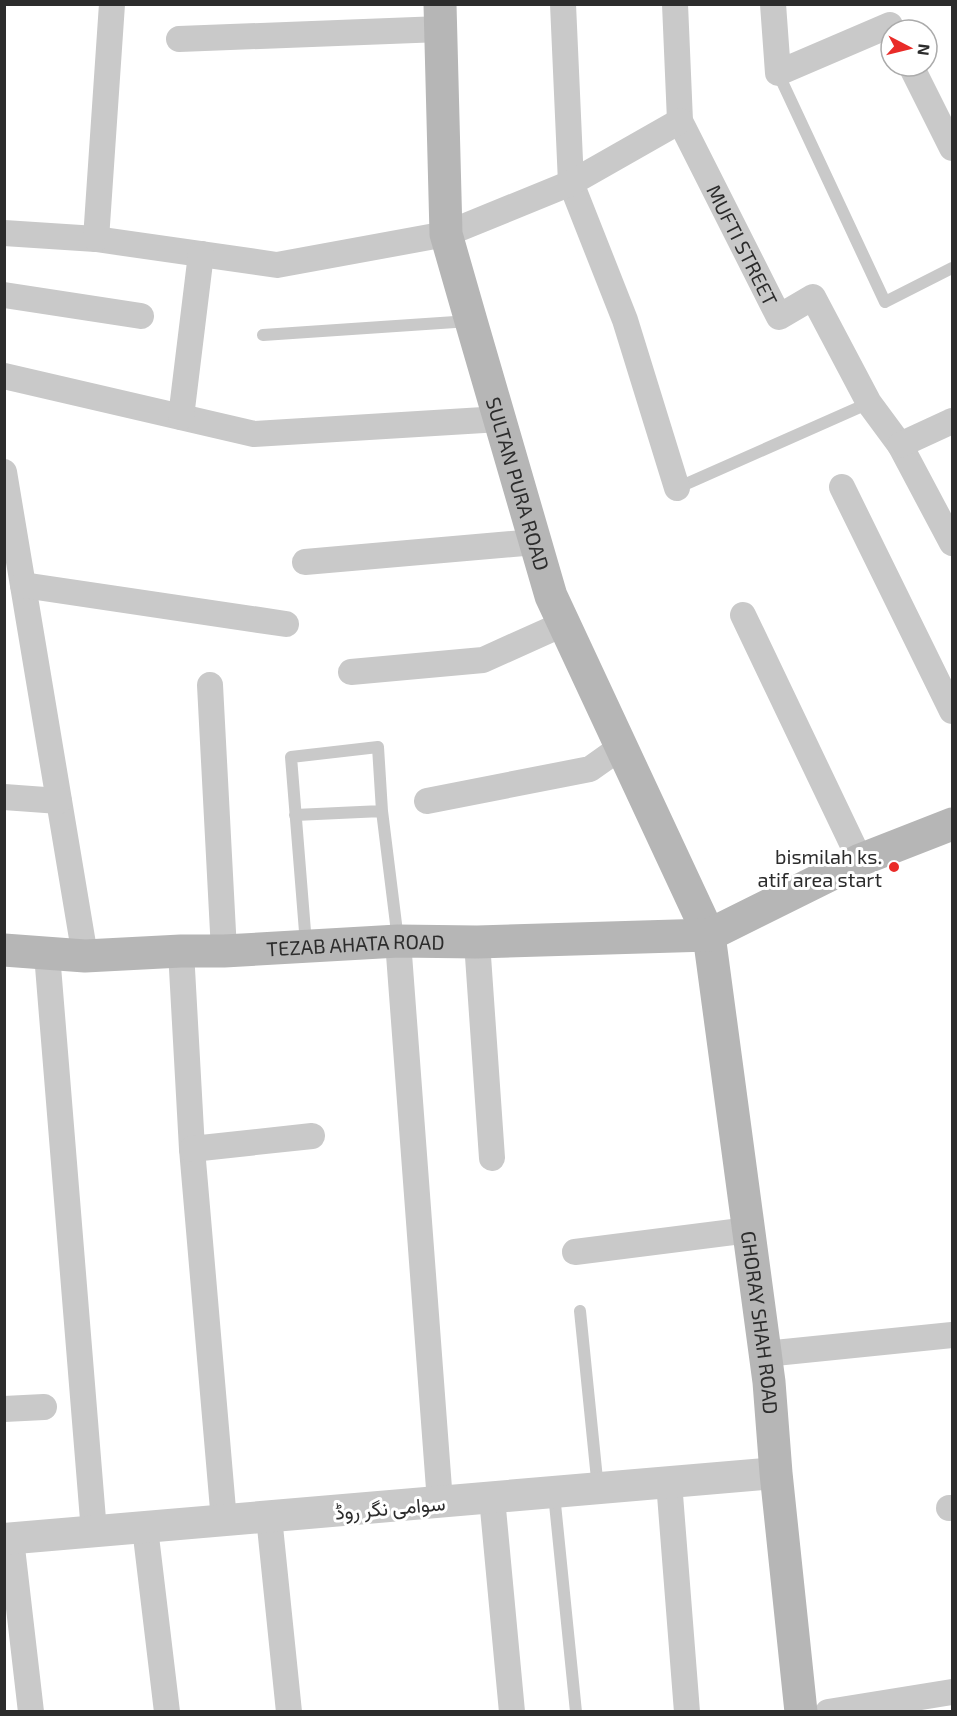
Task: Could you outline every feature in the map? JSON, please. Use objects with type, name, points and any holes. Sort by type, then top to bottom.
[{"type":"main road","name":"SULTAN PURA ROAD","points":[[440,17],[447,234],[535,542],[551,596],[563,624],[708,935]]},
{"type":"main road","points":[[708,935],[860,860],[952,824]]},
{"type":"main road","name":"TEZAB AHATA ROAD","points":[[4,950],[85,956],[398,941],[477,942],[708,935]]},
{"type":"main road","name":"GHORAY SHAH ROAD","points":[[708,935],[770,1382],[776,1473],[801,1712]]},
{"type":"street","points":[[96,238],[112,4]]},
{"type":"street","points":[[563,4],[572,183],[625,320],[677,488]]},
{"type":"street","name":"MUFTI STREET","points":[[675,4],[680,121],[778,317],[813,297],[868,403],[900,445],[952,543]]},
{"type":"street","points":[[773,4],[778,74],[879,26]]},
{"type":"street","points":[[179,39],[440,17]]},
{"type":"street","points":[[917,78],[952,148]]},
{"type":"street","points":[[4,233],[96,238],[277,265],[447,234],[572,183],[680,121]]},
{"type":"street","points":[[181,417],[201,254]]},
{"type":"street","points":[[4,295],[141,315]]},
{"type":"street","points":[[4,376],[254,434],[500,419]]},
{"type":"street","points":[[900,445],[952,421]]},
{"type":"street","points":[[4,472],[85,956]]},
{"type":"street","points":[[842,487],[952,711]]},
{"type":"street","points":[[305,562],[535,542]]},
{"type":"street","points":[[23,585],[286,624]]},
{"type":"street","points":[[743,615],[860,860]]},
{"type":"street","points":[[351,672],[483,660],[563,624]]},
{"type":"street","points":[[210,685],[224,951]]},
{"type":"street","points":[[427,801],[590,769],[621,747]]},
{"type":"street","points":[[4,797],[59,801]]},
{"type":"street","points":[[398,941],[440,1502]]},
{"type":"street","points":[[477,942],[492,1158]]},
{"type":"street","points":[[180,951],[192,1149],[224,1521]]},
{"type":"street","points":[[47,954],[94,1532]]},
{"type":"street","points":[[192,1149],[312,1136]]},
{"type":"street","points":[[576,1252],[749,1230]]},
{"type":"street","points":[[765,1354],[952,1335]]},
{"type":"street","points":[[4,1409],[44,1407]]},
{"type":"street","name":"سوامی نگر روڈ","points":[[8,1539],[776,1473]]},
{"type":"street","points":[[669,1482],[687,1712]]},
{"type":"street","points":[[492,1498],[512,1712]]},
{"type":"street","points":[[269,1517],[289,1712]]},
{"type":"street","points":[[146,1528],[167,1712]]},
{"type":"street","points":[[8,1539],[31,1712]]},
{"type":"street","points":[[828,1712],[952,1692]]},
{"type":"lane","points":[[778,74],[885,302],[952,268]]},
{"type":"lane","points":[[262,335],[471,321]]},
{"type":"lane","points":[[677,488],[868,403]]},
{"type":"lane","points":[[306,946],[291,757],[378,747],[382,811],[398,941]]},
{"type":"lane","points":[[295,815],[382,811]]},
{"type":"lane","points":[[580,1311],[598,1489]]},
{"type":"lane","points":[[554,1492],[576,1712]]},
{"type":"place","name":"bismilah ks. atif area start","points":[[894,867]]}]
